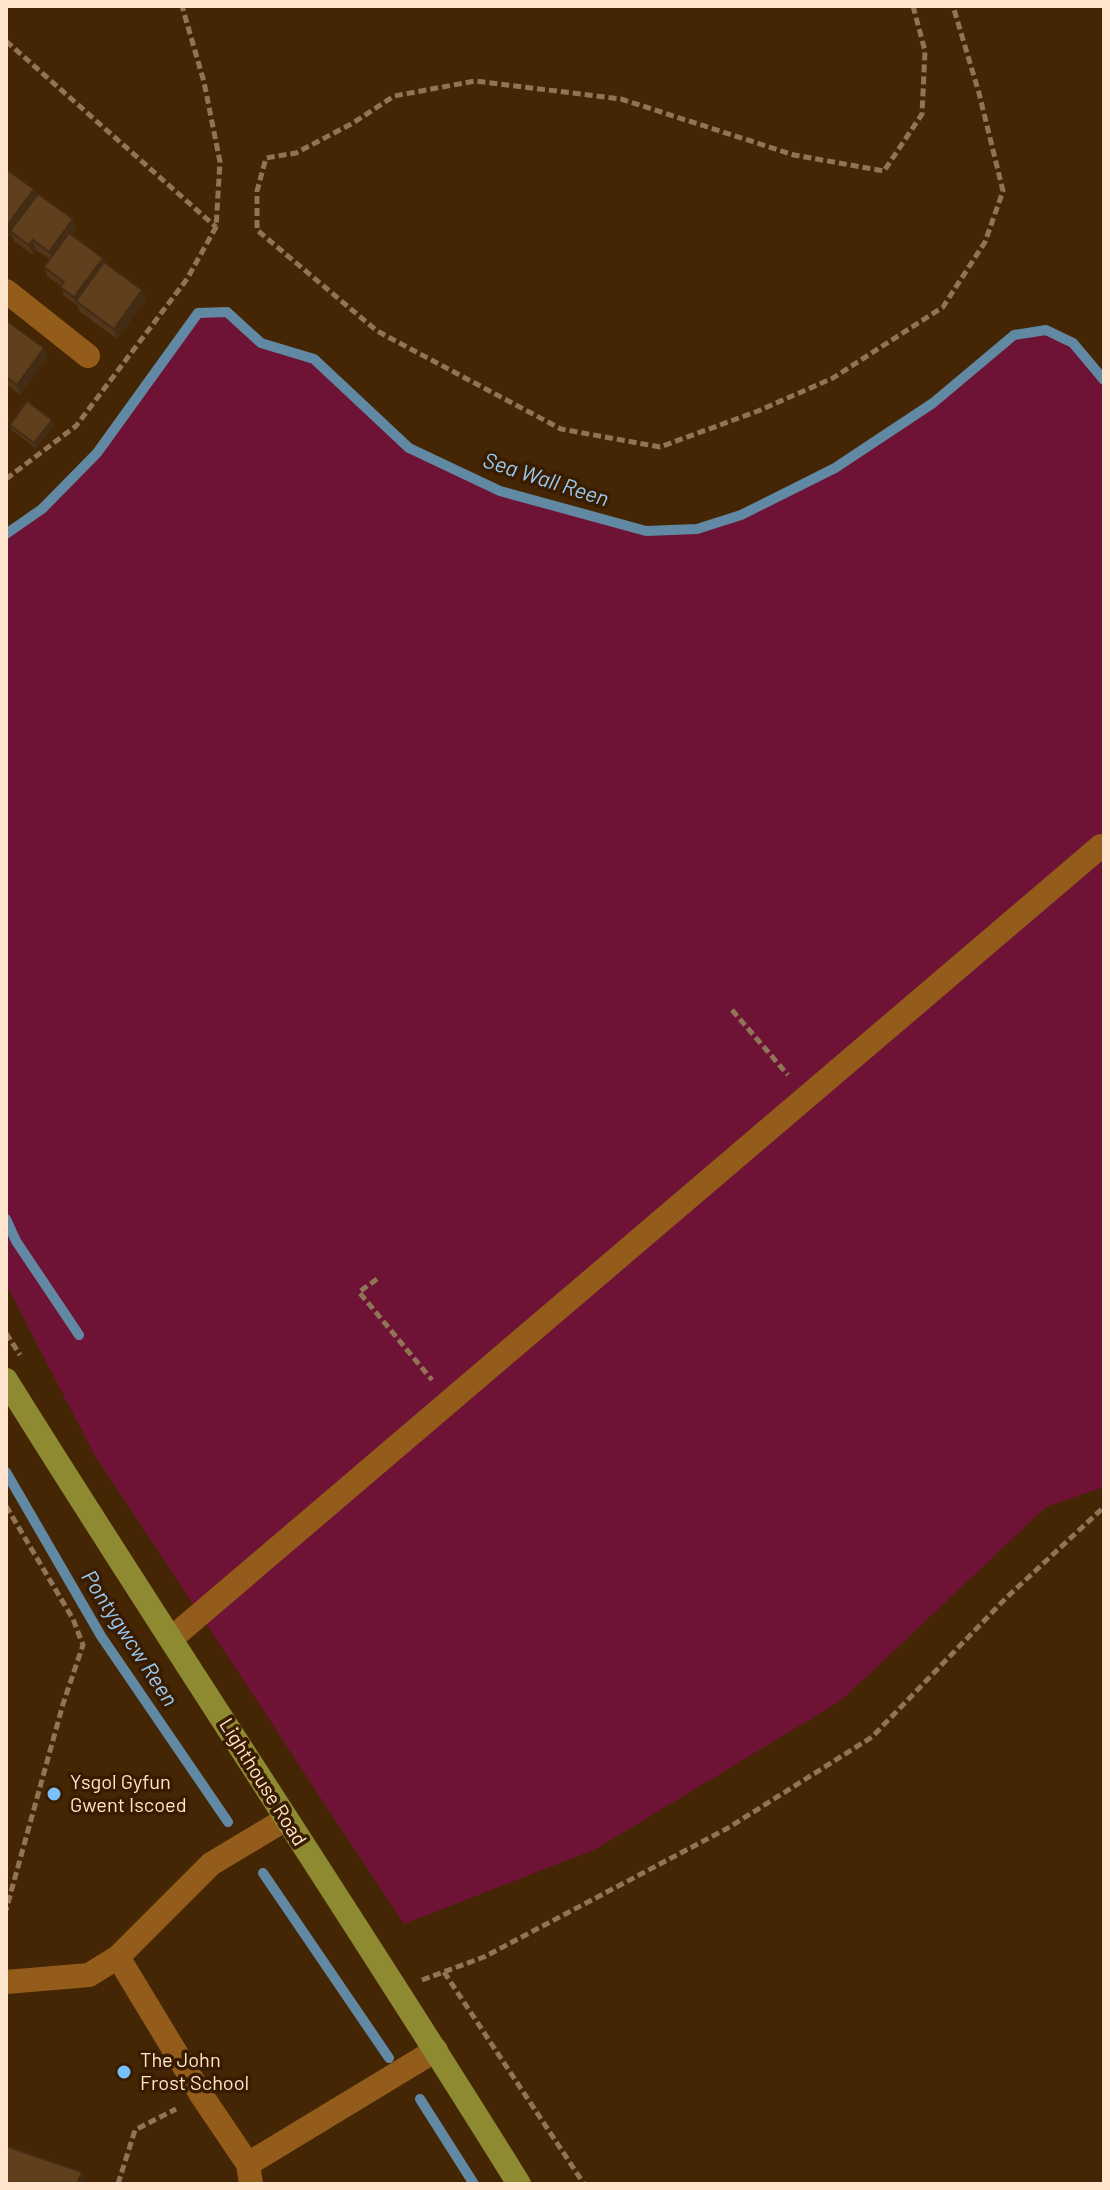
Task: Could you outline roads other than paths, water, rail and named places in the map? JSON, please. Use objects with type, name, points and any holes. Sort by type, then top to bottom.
[{"type":"main road","name":"Lighthouse Road","points":[[6,1380],[519,2184]]},
{"type":"street","points":[[6,291],[88,356]]},
{"type":"street","points":[[172,1638],[1101,846]]},
{"type":"street","points":[[6,1982],[89,1975],[118,1957],[211,1864],[286,1819]]},
{"type":"street","points":[[118,1957],[250,2174],[436,2050]]},
{"type":"waterway","name":"Sea Wall Reen","points":[[6,534],[42,509],[97,453],[198,313],[227,312],[261,343],[314,359],[409,448],[500,491],[646,531],[697,529],[741,515],[835,468],[933,403],[1014,335],[1046,330],[1073,343],[1104,380]]},
{"type":"waterway","points":[[6,1219],[16,1241],[79,1335]]},
{"type":"waterway","name":"Pontygwcw Reen","points":[[6,1472],[101,1636],[228,1822]]},
{"type":"waterway","name":"Pontygwcw Reen","points":[[263,1873],[389,2058]]},
{"type":"waterway","name":"Pontygwcw Reen","points":[[420,2099],[474,2184]]},
{"type":"place","name":"Ysgol Gyfun Gwent Iscoed","points":[[54,1794]]},
{"type":"place","name":"The John Frost School","points":[[124,2072]]}]
